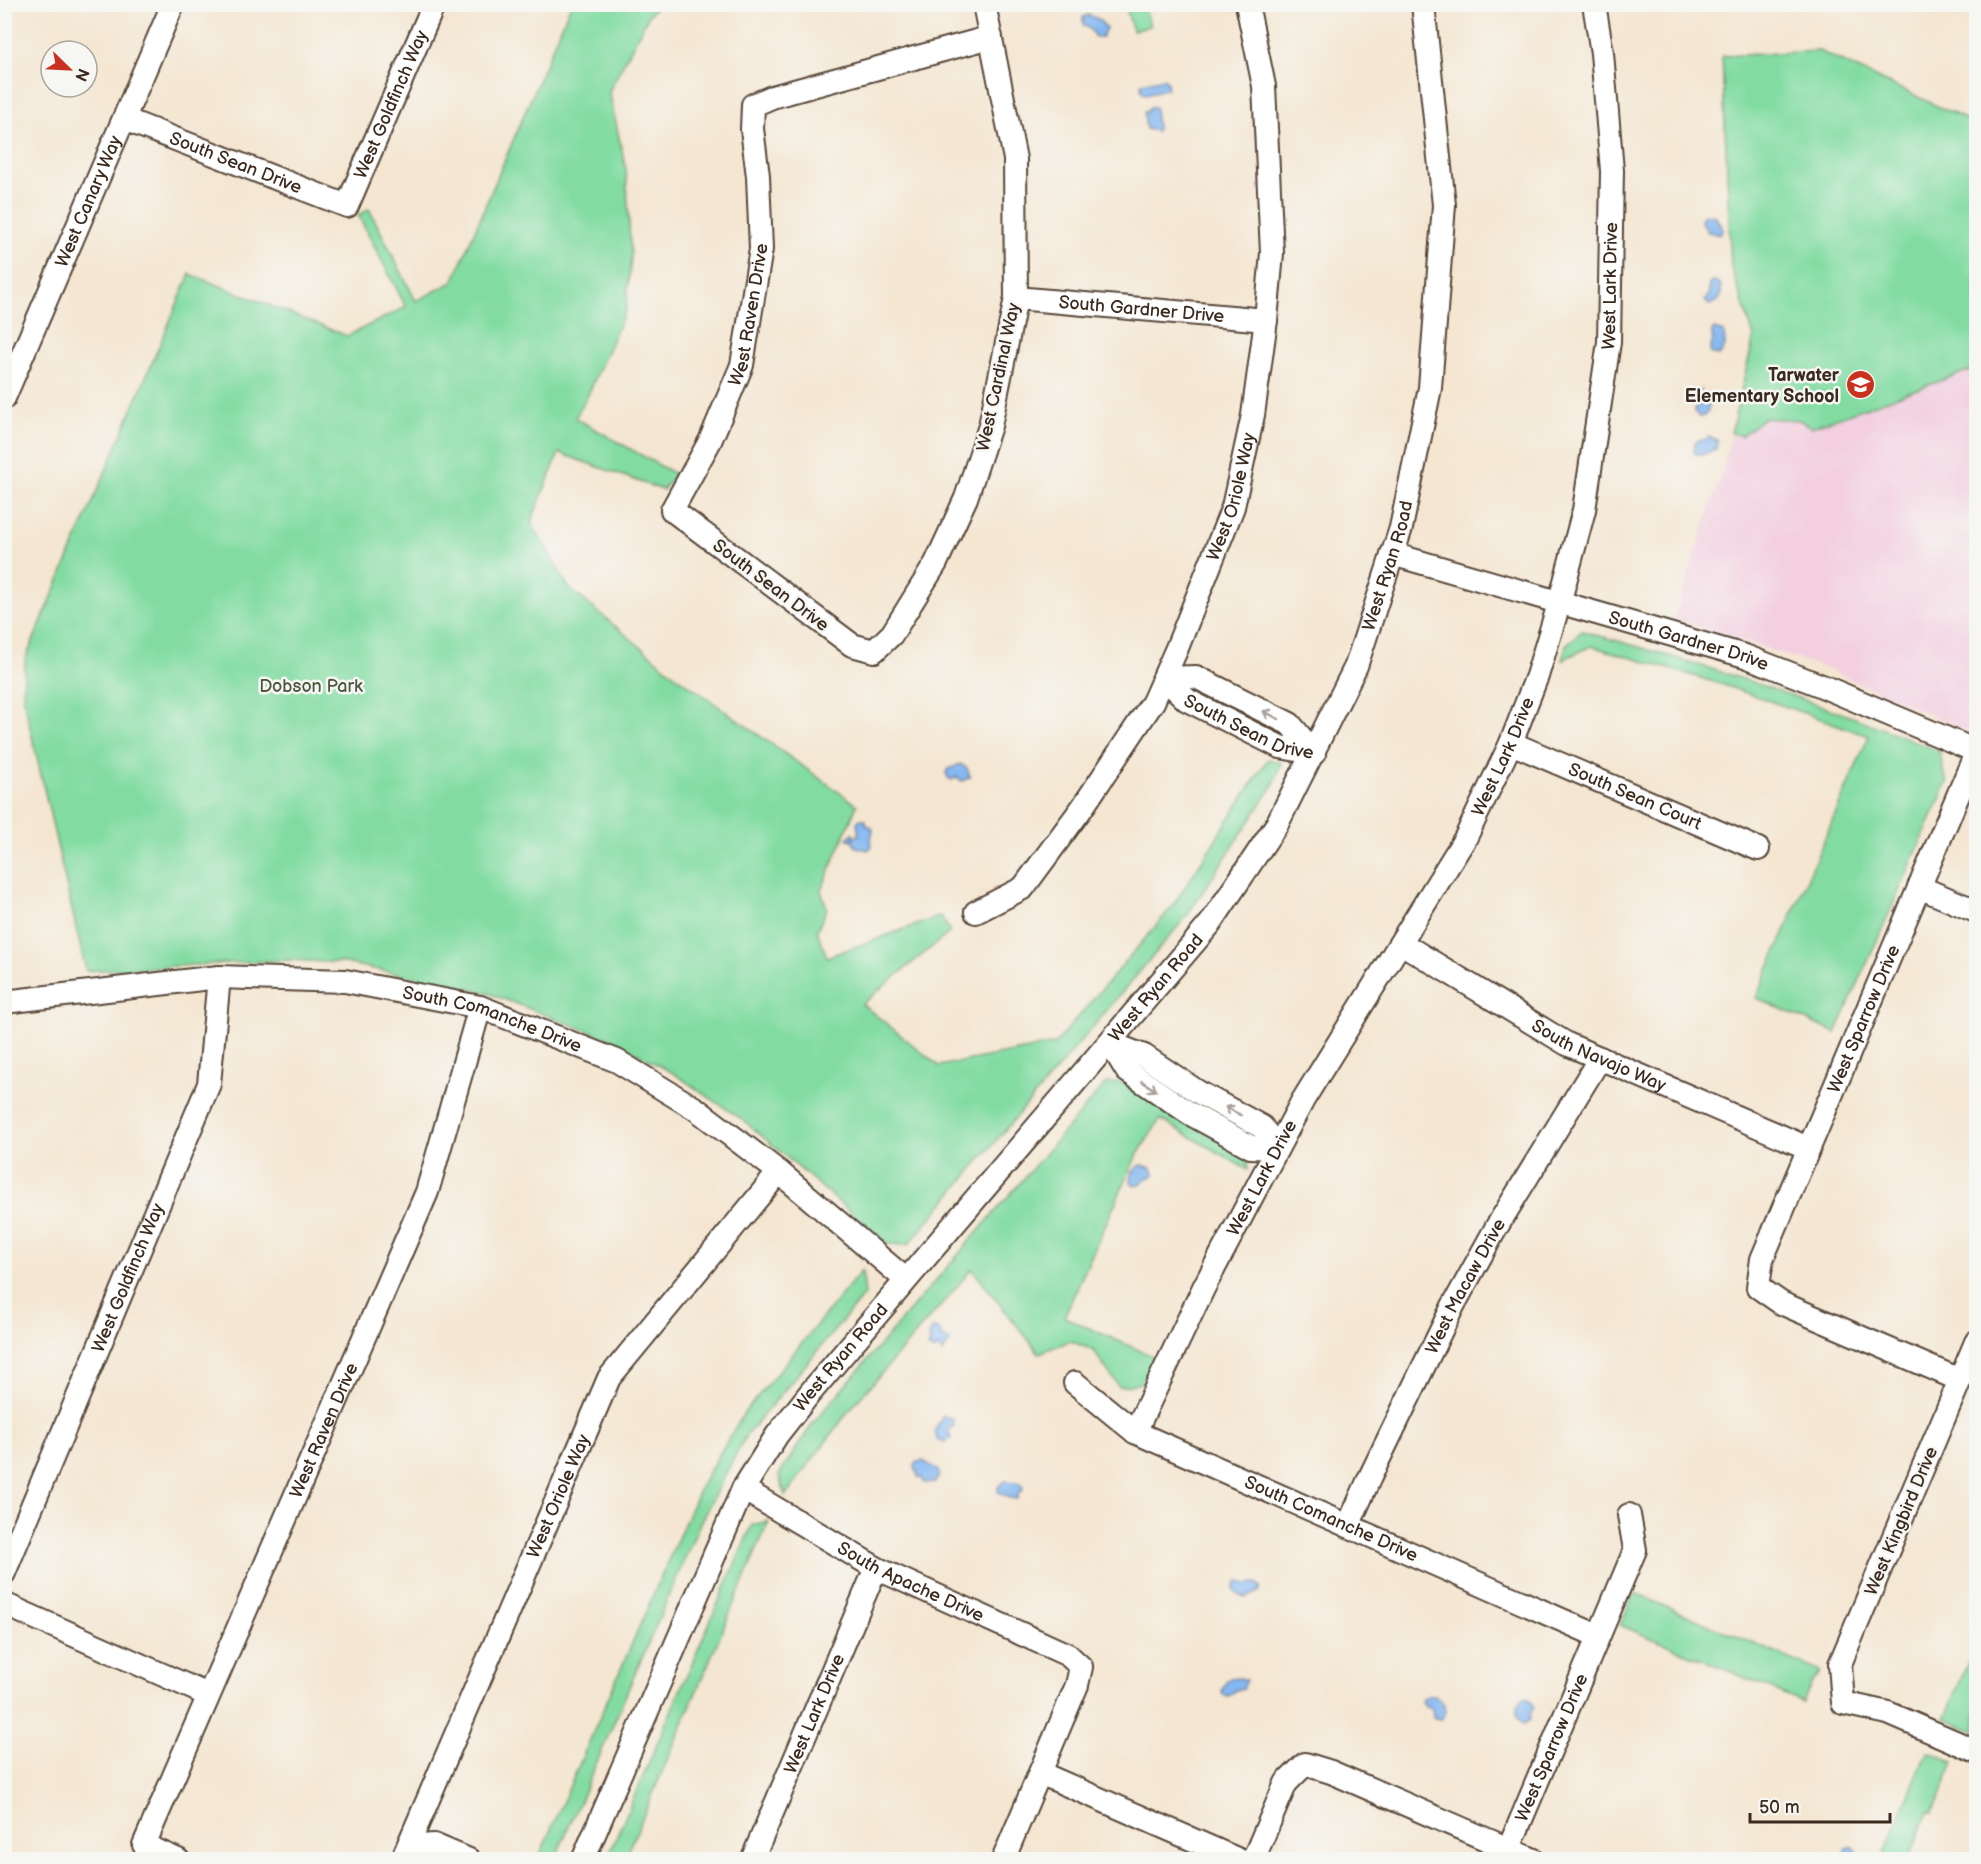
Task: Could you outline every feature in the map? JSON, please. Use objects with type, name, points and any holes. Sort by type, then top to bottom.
[{"type":"street","name":"West Canary Way","points":[[4,398],[173,4]]},
{"type":"street","name":"West Goldfinch Way","points":[[347,206],[434,4]]},
{"type":"street","name":"West Cardinal Way","points":[[874,651],[892,634],[929,573],[966,498],[990,426],[1016,298],[1015,159],[984,4]]},
{"type":"street","name":"West Oriole Way","points":[[976,912],[1023,888],[1082,808],[1153,702],[1178,648],[1233,507],[1253,415],[1266,320],[1272,253],[1264,86],[1247,4]]},
{"type":"street","name":"West Ryan Road","points":[[583,1860],[743,1489],[777,1436],[905,1279],[1210,924],[1277,824],[1356,666],[1401,528],[1430,388],[1443,205],[1424,4]]},
{"type":"street","name":"West Lark Drive","points":[[1135,1432],[1204,1287],[1303,1100],[1466,837],[1511,743],[1537,676],[1584,510],[1610,342],[1612,171],[1602,53],[1594,4]]},
{"type":"street","name":"West Raven Drive","points":[[672,510],[710,441],[742,365],[761,249],[758,176],[752,129],[753,105],[772,97],[991,37]]},
{"type":"street","name":"South Sean Drive","points":[[124,119],[347,206]]},
{"type":"street","name":"South Gardner Drive","points":[[1016,298],[1266,320]]},
{"type":"street","name":"South Sean Drive","points":[[672,510],[852,645],[874,651]]},
{"type":"street","name":"South Gardner Drive","points":[[1392,554],[1745,656],[1977,752]]},
{"type":"street","name":"South Sean Drive","points":[[1164,678],[1187,700],[1280,747],[1314,753]]},
{"type":"street","name":"South Sean Court","points":[[1511,743],[1758,849]]},
{"type":"street","name":"West Sparrow Drive","points":[[1960,1380],[1781,1303],[1758,1287],[1762,1259],[1977,752]]},
{"type":"street","points":[[1919,887],[1977,911]]},
{"type":"street","name":"South Navajo Way","points":[[1401,943],[1567,1044],[1808,1148]]},
{"type":"street","name":"West Goldfinch Way","points":[[4,1573],[209,1084],[219,977]]},
{"type":"street","name":"South Comanche Drive","points":[[4,1002],[219,977],[345,981],[480,1007],[617,1061],[696,1108],[779,1172],[905,1279]]},
{"type":"street","name":"West Raven Drive","points":[[178,1860],[144,1845],[427,1192],[480,1007]]},
{"type":"street","points":[[1110,1043],[1127,1071],[1189,1113],[1251,1147],[1277,1148]]},
{"type":"street","name":"West Macaw Drive","points":[[1348,1526],[1454,1306],[1496,1228],[1600,1058]]},
{"type":"street","name":"West Oriole Way","points":[[410,1855],[609,1378],[779,1172]]},
{"type":"street","name":"West Kingbird Drive","points":[[1977,1342],[1840,1664],[1843,1703],[1888,1713],[1977,1751]]},
{"type":"street","name":"South Comanche Drive","points":[[1075,1383],[1135,1432],[1598,1636]]},
{"type":"street","name":"South Apache Drive","points":[[743,1489],[876,1568],[1068,1655],[1081,1667],[1077,1685],[1040,1773]]},
{"type":"street","name":"West Sparrow Drive","points":[[1507,1854],[1635,1550],[1629,1515]]},
{"type":"street","name":"West Lark Drive","points":[[752,1860],[876,1568]]},
{"type":"street","points":[[4,1604],[208,1695]]},
{"type":"street","points":[[1253,1860],[1286,1783],[1305,1764],[1331,1772],[1507,1854],[1534,1860]]},
{"type":"street","points":[[1003,1860],[1040,1773],[1239,1860]]},
{"type":"street","points":[[410,1855],[434,1845],[469,1860]]},
{"type":"shaded area","name":"Tarwater Elementary School","points":[[1819,51],[1976,124],[1976,735],[1823,667],[1674,619],[1723,469],[1754,337],[1731,267],[1722,56]]},
{"type":"green space","name":"Dobson Park","points":[[571,4],[660,5],[650,13],[609,91],[626,169],[631,258],[626,309],[587,397],[575,418],[675,474],[663,490],[559,453],[531,522],[569,588],[676,676],[857,805],[821,891],[827,908],[817,931],[827,957],[941,916],[950,932],[862,1004],[939,1066],[1055,1044],[1172,907],[1268,759],[1281,763],[1273,786],[1186,917],[908,1245],[888,1244],[744,1121],[673,1073],[617,1042],[485,992],[345,963],[289,960],[86,971],[23,697],[25,660],[190,274],[347,336],[406,307],[358,215],[369,209],[416,301],[453,282]]},
{"type":"green space","points":[[1125,5],[1144,5],[1150,26],[1133,31]]},
{"type":"green space","points":[[1819,51],[1976,124],[1976,368],[1812,427],[1799,420],[1764,418],[1741,436],[1731,433],[1754,337],[1731,267],[1722,56]]},
{"type":"green space","points":[[1582,631],[1762,685],[1939,751],[1947,783],[1836,1033],[1756,998],[1869,736],[1724,685],[1591,646],[1562,660],[1566,645]]},
{"type":"green space","points":[[1130,1082],[1246,1153],[1248,1170],[1160,1119],[1136,1157],[1064,1317],[1155,1357],[1142,1383],[1119,1387],[1093,1350],[1070,1341],[1039,1353],[972,1269],[848,1412],[785,1496],[779,1475],[813,1423],[1106,1083]]},
{"type":"green space","points":[[862,1270],[865,1294],[745,1437],[701,1521],[555,1859],[538,1859],[702,1483],[744,1413]]},
{"type":"green space","points":[[769,1521],[625,1859],[607,1859],[752,1525]]},
{"type":"green space","points":[[1634,1593],[1821,1672],[1811,1684],[1803,1702],[1620,1625]]},
{"type":"green space","points":[[1976,1642],[1976,1732],[1945,1719]]},
{"type":"green space","points":[[1927,1751],[1954,1762],[1933,1813],[1929,1812],[1908,1859],[1882,1859]]},
{"type":"water","points":[[1088,15],[1098,19],[1106,28],[1102,37],[1095,37],[1090,29],[1083,25],[1083,17]]},
{"type":"water","points":[[1164,78],[1168,83],[1167,89],[1142,93],[1142,83]]},
{"type":"water","points":[[1155,107],[1156,131],[1146,129],[1144,112]]},
{"type":"water","points":[[1706,214],[1715,216],[1723,229],[1719,234],[1708,232],[1701,221]]},
{"type":"water","points":[[1714,281],[1721,286],[1721,296],[1719,300],[1709,305],[1705,301],[1709,295],[1709,284]]},
{"type":"water","points":[[1714,329],[1724,332],[1725,346],[1720,355],[1710,352]]},
{"type":"water","points":[[1700,390],[1703,395],[1708,393],[1711,398],[1706,402],[1708,411],[1704,416],[1699,417],[1694,411],[1699,405],[1694,396]]},
{"type":"water","points":[[1708,437],[1718,441],[1716,449],[1702,455],[1694,453],[1695,443]]},
{"type":"water","points":[[960,764],[967,768],[970,777],[962,781],[957,777],[952,780],[948,778],[947,770]]},
{"type":"water","points":[[860,819],[866,820],[866,825],[873,830],[872,846],[868,850],[856,847],[853,838],[851,840],[847,838],[853,833],[854,837],[859,835],[857,822]]},
{"type":"water","points":[[1142,1165],[1152,1168],[1154,1174],[1140,1185],[1134,1185],[1131,1181],[1132,1174],[1137,1167]]},
{"type":"water","points":[[932,1329],[937,1329],[942,1337],[951,1341],[942,1353],[938,1347],[934,1351],[928,1347],[929,1334]]},
{"type":"water","points":[[943,1416],[953,1419],[954,1426],[948,1430],[951,1438],[947,1442],[937,1440],[935,1430]]},
{"type":"water","points":[[923,1461],[938,1470],[939,1476],[935,1482],[924,1483],[922,1478],[918,1477],[915,1466],[917,1462]]},
{"type":"water","points":[[1005,1481],[1021,1483],[1023,1489],[1018,1494],[1018,1499],[1009,1498],[998,1492],[998,1487]]},
{"type":"water","points":[[1237,1582],[1246,1584],[1256,1583],[1260,1586],[1260,1590],[1245,1598],[1234,1590]]},
{"type":"water","points":[[1228,1679],[1246,1680],[1244,1688],[1236,1690],[1229,1696],[1223,1695],[1222,1690]]},
{"type":"water","points":[[1435,1695],[1444,1704],[1445,1713],[1442,1719],[1434,1718],[1431,1708],[1422,1703],[1423,1698]]},
{"type":"water","points":[[1524,1697],[1529,1698],[1534,1707],[1530,1720],[1524,1724],[1519,1718],[1518,1711],[1519,1704]]},
{"type":"water","points":[[1852,1846],[1862,1859],[1844,1859],[1845,1849]]},
{"type":"place","name":"Tarwater Elementary School","points":[[1860,385]]}]
